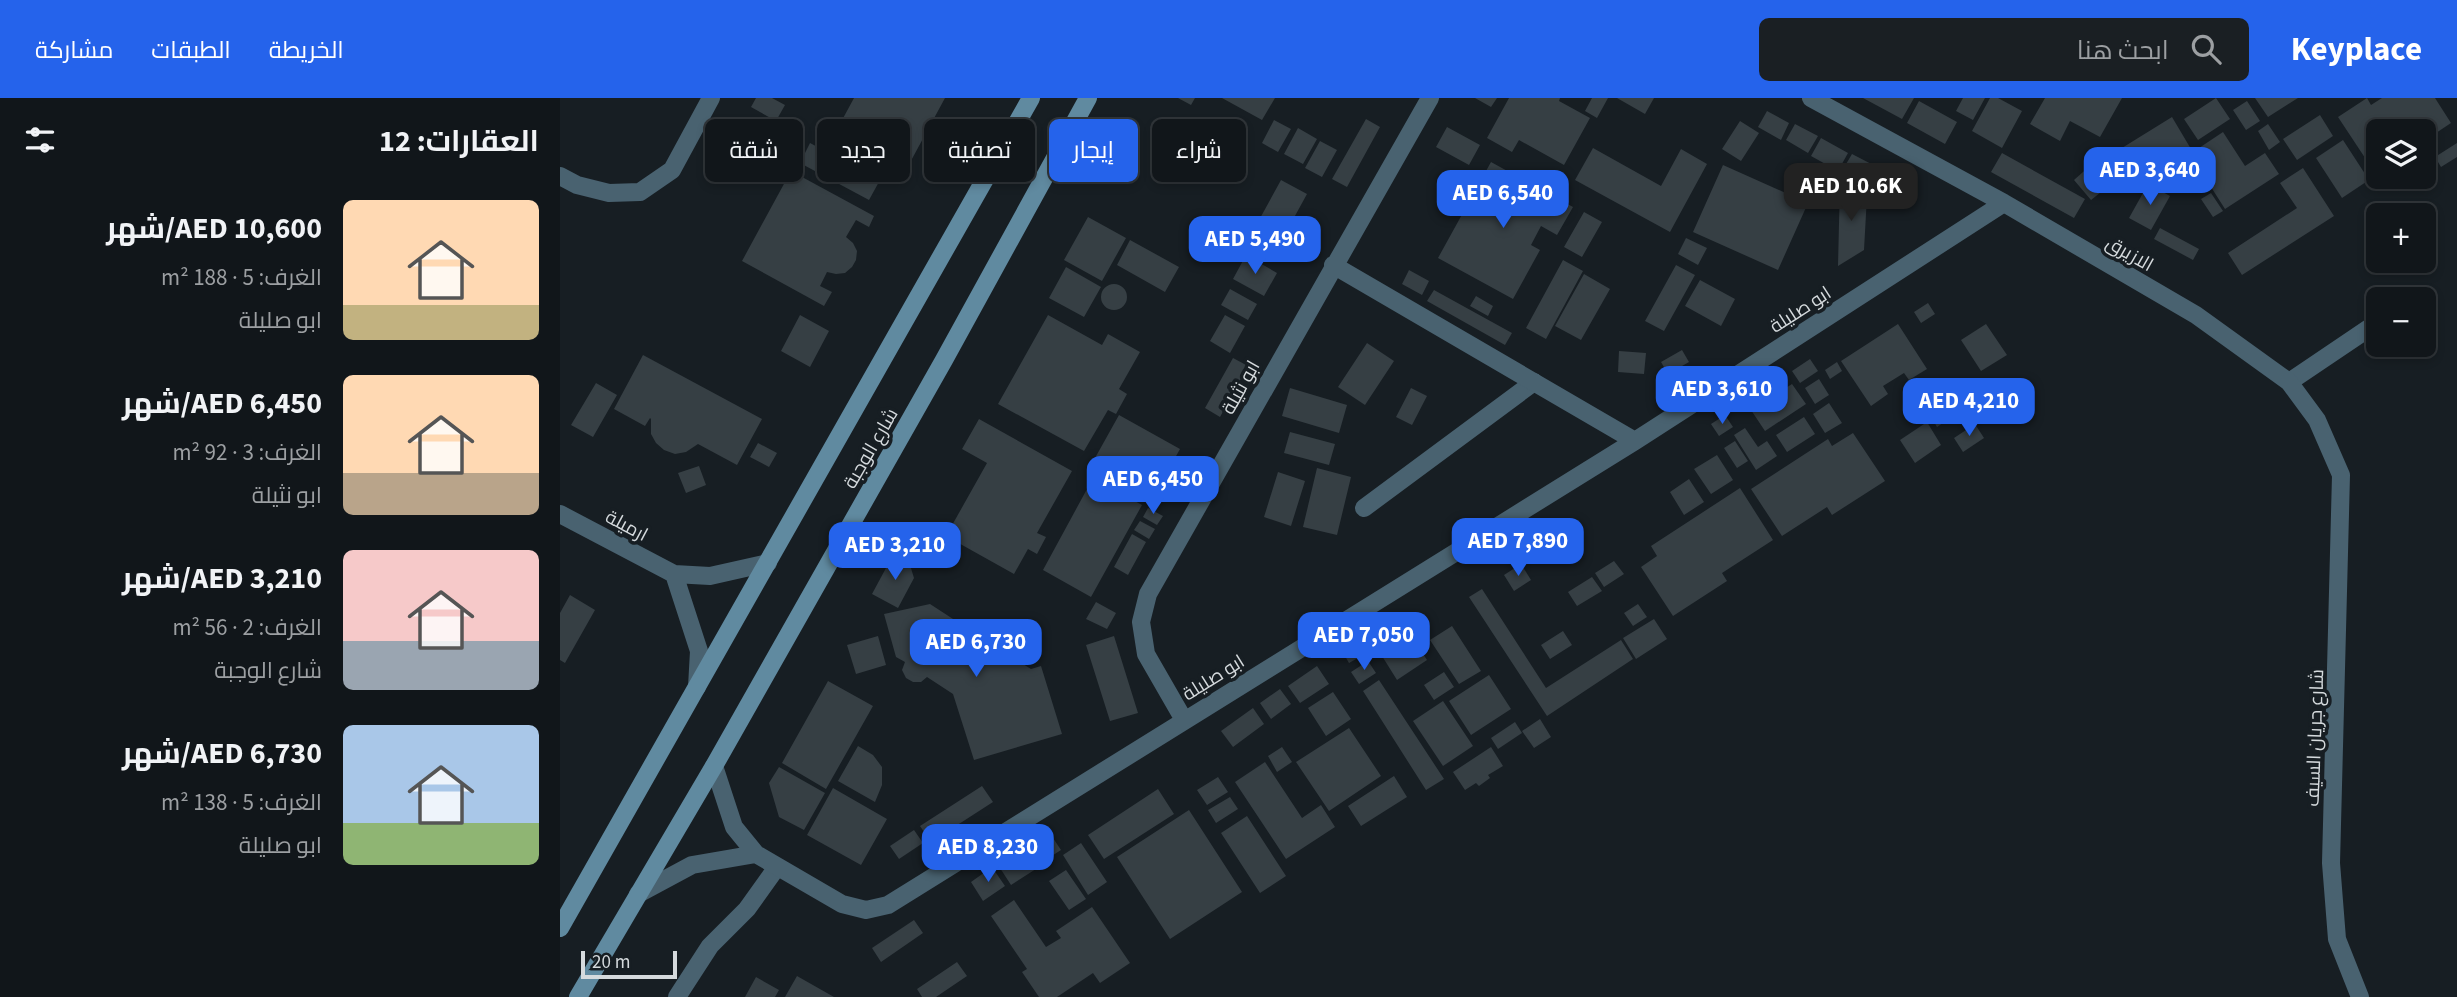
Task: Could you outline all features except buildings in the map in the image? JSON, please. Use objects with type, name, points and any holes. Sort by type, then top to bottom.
[{"type":"street","points":[[560,176],[577,185],[609,193],[640,192],[672,170],[710,98]]},
{"type":"street","name":"شارع الوجبة","points":[[560,928],[1031,98]]},
{"type":"street","name":"شارع الوجبة","points":[[578,997],[714,766],[944,360],[1088,98]]},
{"type":"street","name":"ابو نثيلة","points":[[1184,720],[1146,654],[1141,622],[1148,594],[1430,98]]},
{"type":"street","name":"الازيرق","points":[[1811,98],[2004,203],[2196,315],[2289,382],[2316,420],[2342,475]]},
{"type":"street","name":"ابو صليلة","points":[[714,766],[734,827],[756,854],[842,904],[866,910],[888,905],[1635,440],[2004,203]]},
{"type":"street","points":[[1333,265],[1635,440]]},
{"type":"street","points":[[2289,382],[2366,330]]},
{"type":"street","points":[[1364,508],[1534,382]]},
{"type":"street","name":"شارع جريان السيف","points":[[2342,475],[2331,863],[2337,939],[2360,997]]},
{"type":"street","name":"ارميلة","points":[[560,514],[674,574],[710,576],[768,563]]},
{"type":"street","points":[[674,574],[699,651],[697,687]]},
{"type":"street","points":[[638,894],[692,865],[756,854]]},
{"type":"street","points":[[677,997],[710,946],[747,909],[778,867]]}]
